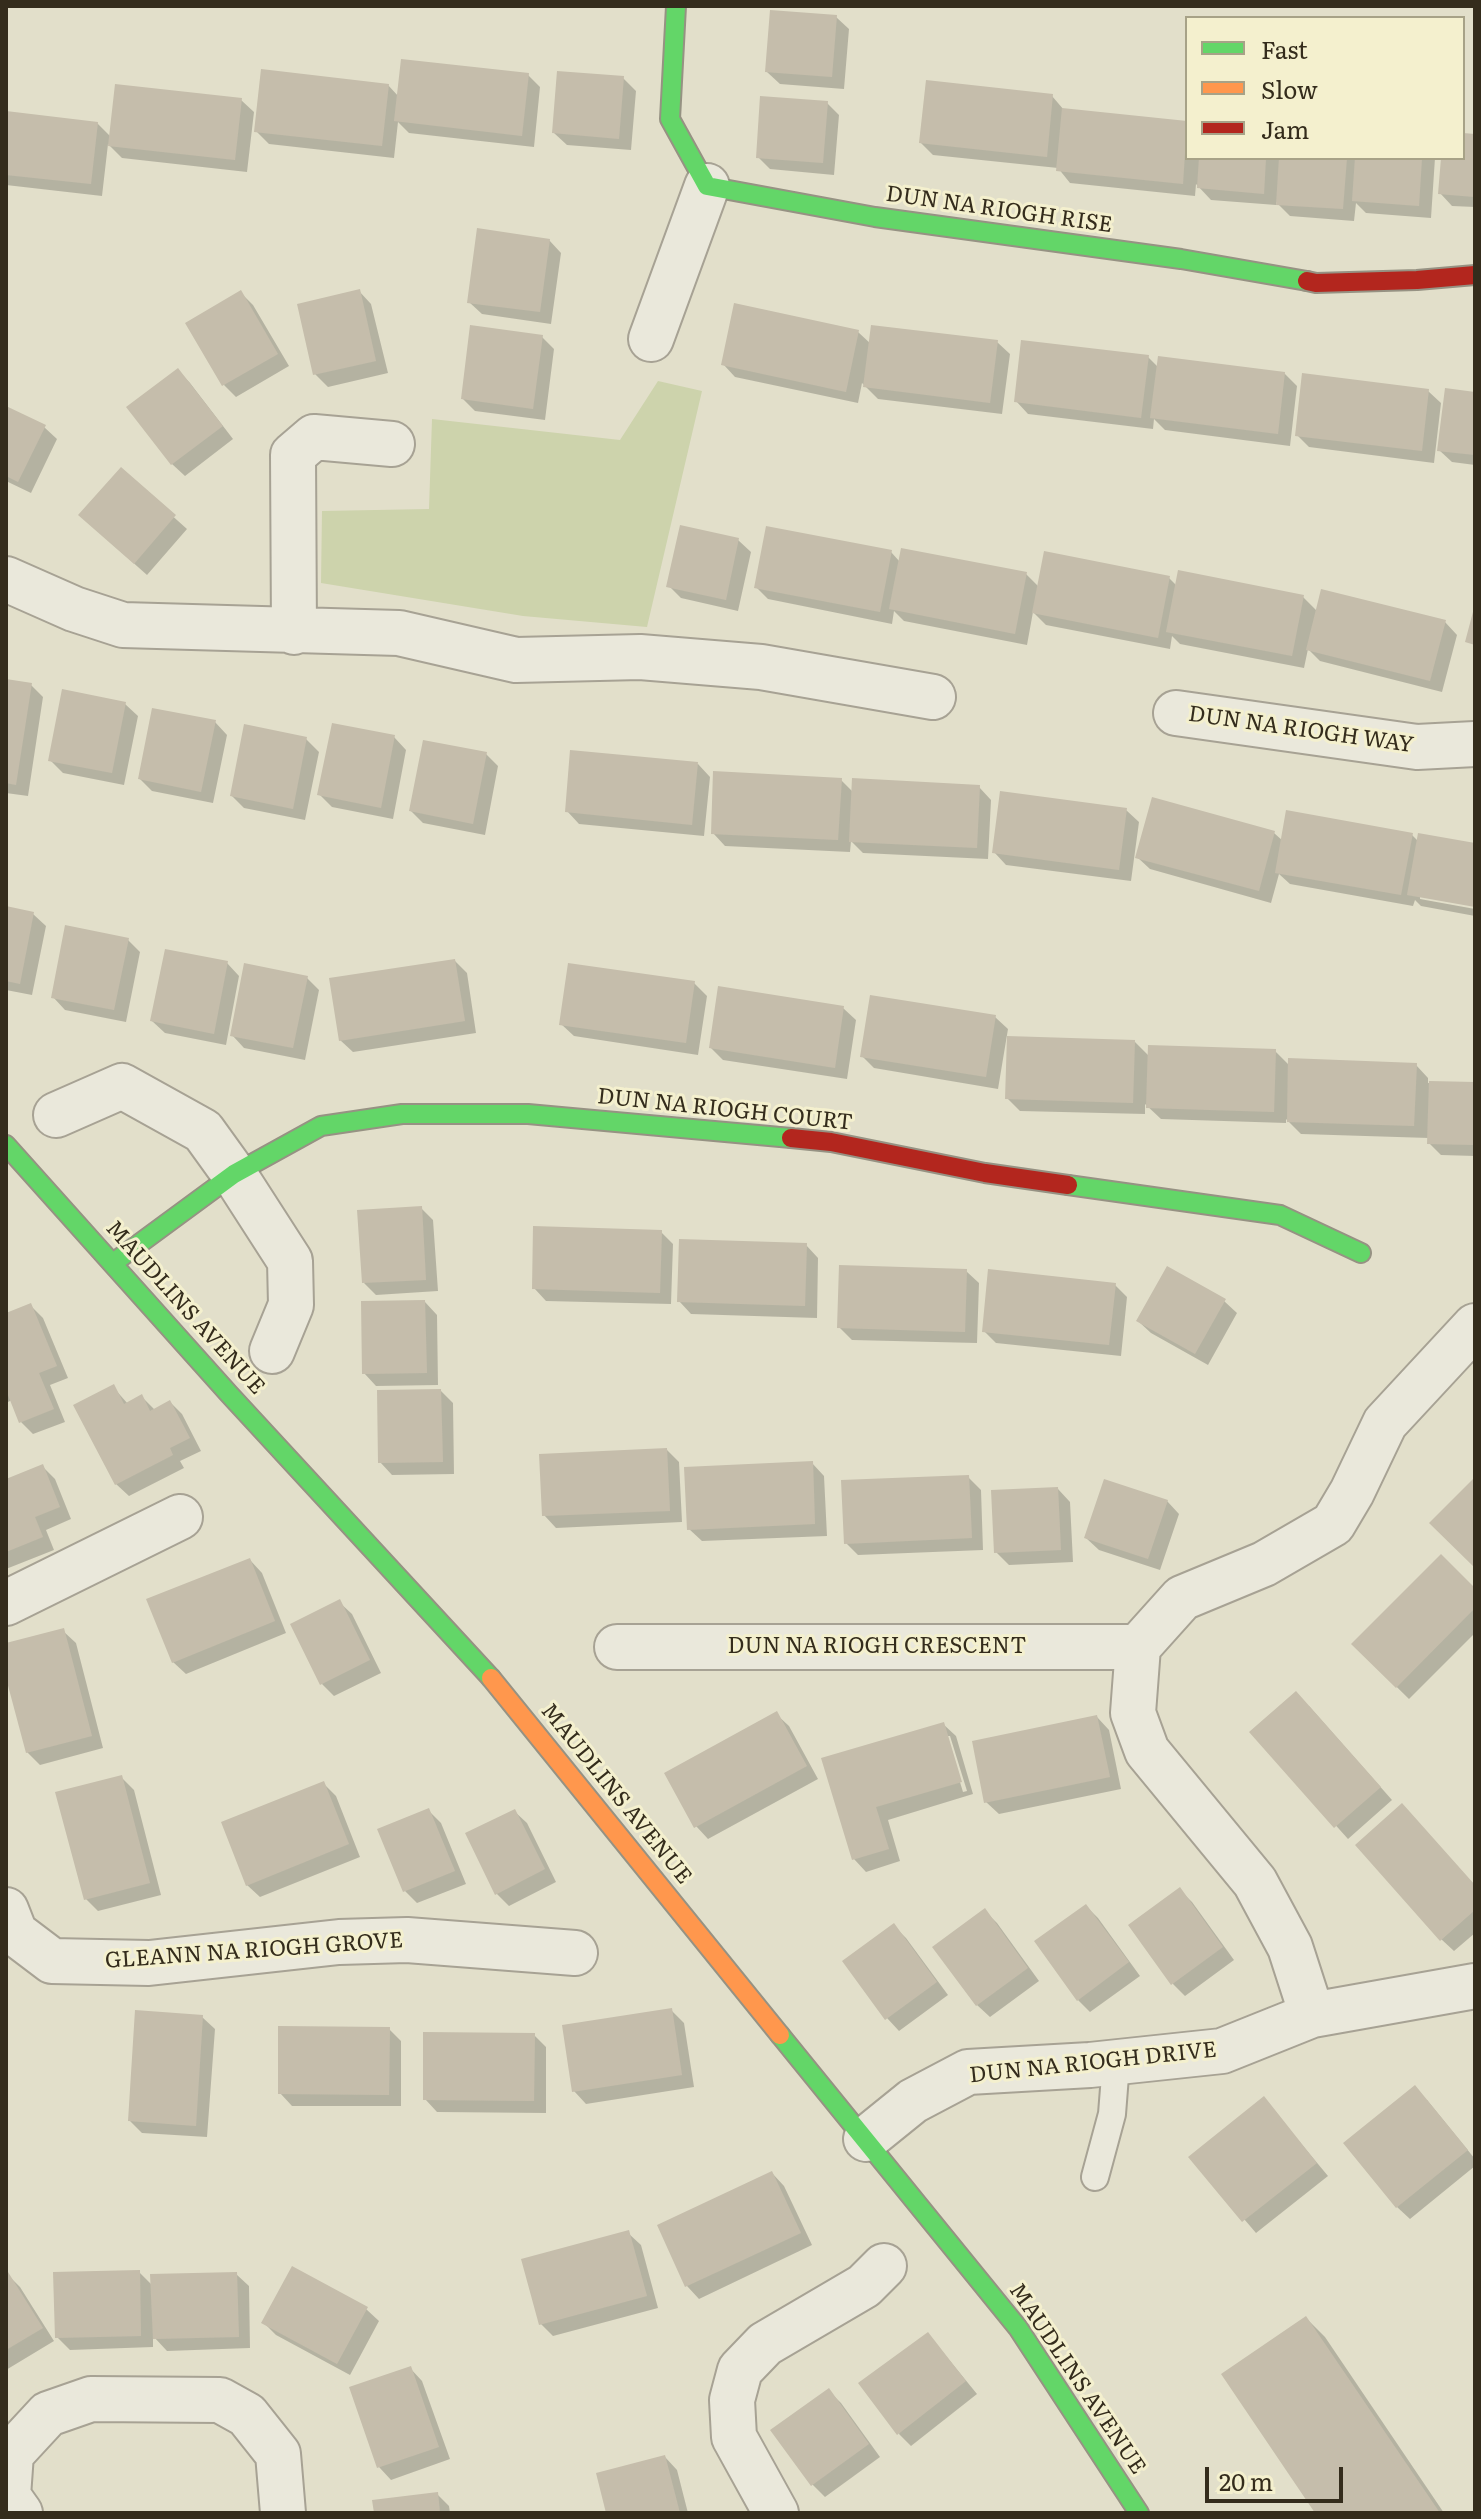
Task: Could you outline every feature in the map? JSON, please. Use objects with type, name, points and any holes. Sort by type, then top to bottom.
[{"type":"street","points":[[651,339],[707,186],[670,119],[676,6]]},
{"type":"street","name":"DUN NA RIOGH RISE","points":[[707,186],[875,217],[1181,259],[1316,283],[1475,275]]},
{"type":"street","points":[[294,632],[293,455],[314,437],[392,444]]},
{"type":"street","points":[[6,579],[74,609],[123,625],[399,633],[516,660],[640,657],[761,667],[933,697]]},
{"type":"street","name":"DUN NA RIOGH WAY","points":[[1176,713],[1417,747],[1475,744]]},
{"type":"street","points":[[56,1115],[122,1086],[203,1131],[290,1261],[291,1305],[272,1351]]},
{"type":"street","name":"DUN NA RIOGH COURT","points":[[113,1263],[234,1174],[321,1126],[402,1114],[528,1114],[831,1142],[985,1173],[1280,1215],[1361,1253]]},
{"type":"street","name":"MAUDLINS AVENUE","points":[[6,1145],[229,1394],[485,1671],[1018,2328],[1139,2513]]},
{"type":"street","points":[[1312,2015],[1290,1947],[1255,1882],[1147,1751],[1133,1713],[1138,1647],[1182,1598],[1264,1564],[1333,1524],[1385,1423],[1475,1326]]},
{"type":"street","points":[[6,1603],[180,1517]]},
{"type":"street","name":"DUN NA RIOGH CRESCENT","points":[[617,1647],[1138,1647]]},
{"type":"street","name":"GLEANN NA RIOGH GROVE","points":[[6,1910],[15,1933],[52,1961],[149,1963],[339,1942],[407,1940],[575,1953]]},
{"type":"street","name":"DUN NA RIOGH DRIVE","points":[[866,2139],[913,2101],[968,2072],[1116,2063],[1222,2051],[1312,2015],[1475,1986]]},
{"type":"street","points":[[776,2513],[734,2437],[732,2400],[740,2370],[765,2344],[864,2286],[884,2266]]},
{"type":"street","points":[[20,2513],[8,2496],[11,2454],[48,2414],[91,2399],[220,2400],[247,2415],[278,2454],[283,2513]]},
{"type":"lane","points":[[1095,2177],[1112,2114],[1116,2063]]},
{"type":"green space","points":[[658,381],[702,391],[647,627],[523,616],[321,583],[322,511],[429,509],[432,419],[620,440]]},
{"type":"building","points":[[770,10],[837,15],[832,77],[765,72]]},
{"type":"building","points":[[401,59],[529,73],[522,136],[394,121]]},
{"type":"building","points":[[261,69],[389,84],[382,146],[254,132]]},
{"type":"building","points":[[557,71],[624,76],[619,139],[552,133]]},
{"type":"building","points":[[926,80],[1053,94],[1047,157],[919,143]]},
{"type":"building","points":[[115,84],[242,98],[235,160],[108,146]]},
{"type":"building","points":[[760,96],[828,101],[823,163],[756,158]]},
{"type":"building","points":[[1062,108],[1185,121],[1183,184],[1056,171]]},
{"type":"building","points":[[6,111],[98,122],[91,184],[6,175]]},
{"type":"building","points":[[1465,133],[1475,134],[1475,197],[1438,194],[1441,160],[1465,160]]},
{"type":"building","points":[[1199,160],[1266,160],[1264,194],[1197,188]]},
{"type":"building","points":[[1279,160],[1347,160],[1343,209],[1276,205]]},
{"type":"building","points":[[1355,160],[1422,160],[1419,206],[1352,201]]},
{"type":"building","points":[[477,228],[550,239],[540,312],[467,303]]},
{"type":"building","points":[[360,289],[376,361],[313,375],[297,304]]},
{"type":"building","points":[[241,290],[278,354],[222,386],[185,323]]},
{"type":"building","points":[[734,303],[859,330],[846,392],[721,365]]},
{"type":"building","points":[[470,325],[543,335],[533,409],[461,399]]},
{"type":"building","points":[[871,325],[998,340],[990,403],[863,387]]},
{"type":"building","points":[[1021,340],[1149,355],[1141,418],[1014,402]]},
{"type":"building","points":[[1158,356],[1285,372],[1278,434],[1150,418]]},
{"type":"building","points":[[178,368],[223,426],[171,465],[126,407]]},
{"type":"building","points":[[1302,373],[1429,389],[1422,451],[1295,436]]},
{"type":"building","points":[[1445,388],[1475,392],[1475,455],[1437,451]]},
{"type":"building","points":[[6,406],[46,425],[18,482],[6,476]]},
{"type":"building","points":[[121,467],[176,515],[134,564],[78,515]]},
{"type":"building","points":[[680,525],[739,538],[726,600],[666,587]]},
{"type":"building","points":[[766,526],[892,550],[880,612],[754,588]]},
{"type":"building","points":[[901,548],[1027,572],[1015,634],[889,609]]},
{"type":"building","points":[[1044,551],[1170,576],[1158,638],[1032,613]]},
{"type":"building","points":[[1178,570],[1304,595],[1292,656],[1166,632]]},
{"type":"building","points":[[1321,589],[1446,620],[1430,681],[1306,650]]},
{"type":"building","points":[[1475,609],[1475,645],[1465,642]]},
{"type":"building","points":[[6,679],[32,683],[16,785],[6,783]]},
{"type":"building","points":[[62,689],[126,702],[112,773],[48,761]]},
{"type":"building","points":[[152,708],[216,720],[201,792],[138,779]]},
{"type":"building","points":[[332,723],[395,735],[381,808],[317,795]]},
{"type":"building","points":[[244,724],[307,737],[293,809],[230,796]]},
{"type":"building","points":[[423,740],[487,752],[473,824],[409,811]]},
{"type":"building","points":[[570,750],[698,762],[692,825],[565,812]]},
{"type":"building","points":[[713,771],[842,778],[838,840],[711,834]]},
{"type":"building","points":[[852,778],[980,785],[977,848],[849,842]]},
{"type":"building","points":[[1000,791],[1127,808],[1119,870],[992,853]]},
{"type":"building","points":[[1152,797],[1275,831],[1259,891],[1135,858]]},
{"type":"building","points":[[1286,810],[1413,833],[1401,895],[1275,873]]},
{"type":"building","points":[[1418,833],[1475,843],[1475,907],[1407,895]]},
{"type":"building","points":[[6,906],[34,912],[20,984],[6,981]]},
{"type":"building","points":[[65,925],[129,938],[114,1010],[51,998]]},
{"type":"building","points":[[165,949],[228,961],[214,1034],[150,1021]]},
{"type":"building","points":[[455,959],[465,1021],[339,1041],[329,978]]},
{"type":"building","points":[[244,963],[308,976],[293,1048],[230,1036]]},
{"type":"building","points":[[568,963],[695,981],[686,1043],[559,1025]]},
{"type":"building","points":[[718,986],[844,1006],[835,1068],[709,1048]]},
{"type":"building","points":[[870,995],[996,1015],[986,1077],[860,1057]]},
{"type":"building","points":[[1007,1036],[1135,1040],[1133,1103],[1005,1099]]},
{"type":"building","points":[[1148,1045],[1276,1049],[1274,1112],[1146,1108]]},
{"type":"building","points":[[1288,1058],[1417,1063],[1414,1126],[1287,1122]]},
{"type":"building","points":[[1429,1081],[1475,1082],[1475,1145],[1427,1144]]},
{"type":"building","points":[[422,1206],[426,1280],[362,1283],[357,1210]]},
{"type":"building","points":[[533,1226],[662,1230],[660,1293],[532,1289]]},
{"type":"building","points":[[679,1239],[807,1243],[805,1306],[677,1302]]},
{"type":"building","points":[[839,1265],[967,1269],[965,1332],[837,1328]]},
{"type":"building","points":[[1167,1266],[1226,1299],[1195,1354],[1136,1321]]},
{"type":"building","points":[[988,1269],[1116,1283],[1109,1345],[982,1332]]},
{"type":"building","points":[[425,1300],[427,1373],[362,1374],[361,1301]]},
{"type":"building","points":[[31,1303],[57,1366],[39,1373],[54,1409],[19,1423],[6,1390],[6,1313]]},
{"type":"building","points":[[114,1384],[124,1404],[142,1394],[150,1411],[170,1400],[190,1438],[170,1448],[173,1455],[115,1485],[73,1405]]},
{"type":"building","points":[[441,1389],[443,1462],[378,1463],[377,1390]]},
{"type":"building","points":[[667,1448],[670,1511],[542,1516],[539,1454]]},
{"type":"building","points":[[813,1461],[815,1524],[687,1530],[684,1467]]},
{"type":"building","points":[[43,1464],[60,1507],[35,1517],[43,1537],[6,1552],[6,1479]]},
{"type":"building","points":[[969,1475],[972,1538],[844,1544],[841,1480]]},
{"type":"building","points":[[1475,1477],[1475,1568],[1429,1523]]},
{"type":"building","points":[[1104,1479],[1168,1500],[1148,1559],[1084,1538]]},
{"type":"building","points":[[1058,1487],[1061,1550],[994,1553],[991,1490]]},
{"type":"building","points":[[1441,1554],[1475,1588],[1475,1608],[1396,1688],[1351,1644]]},
{"type":"building","points":[[250,1558],[275,1621],[172,1663],[146,1599]]},
{"type":"building","points":[[340,1599],[370,1660],[320,1685],[290,1624]]},
{"type":"building","points":[[64,1628],[92,1736],[26,1753],[6,1678],[6,1643]]},
{"type":"building","points":[[1296,1691],[1381,1787],[1334,1828],[1249,1732]]},
{"type":"building","points":[[777,1711],[807,1766],[694,1828],[664,1773]]},
{"type":"building","points":[[1097,1715],[1110,1777],[984,1803],[972,1741]]},
{"type":"building","points":[[944,1722],[962,1782],[876,1807],[889,1849],[852,1860],[821,1758]]},
{"type":"building","points":[[122,1775],[150,1883],[84,1900],[55,1792]]},
{"type":"building","points":[[324,1781],[349,1844],[246,1886],[221,1822]]},
{"type":"building","points":[[1402,1803],[1475,1885],[1475,1910],[1440,1941],[1355,1845]]},
{"type":"building","points":[[429,1808],[455,1871],[403,1892],[377,1829]]},
{"type":"building","points":[[515,1809],[545,1869],[495,1895],[465,1833]]},
{"type":"building","points":[[1180,1887],[1223,1947],[1171,1985],[1128,1925]]},
{"type":"building","points":[[1086,1904],[1129,1962],[1077,2001],[1034,1941]]},
{"type":"building","points":[[985,1908],[1028,1968],[976,2006],[932,1947]]},
{"type":"building","points":[[894,1923],[937,1982],[885,2020],[842,1961]]},
{"type":"building","points":[[672,2008],[682,2075],[572,2092],[562,2025]]},
{"type":"building","points":[[135,2010],[203,2015],[196,2126],[128,2121]]},
{"type":"building","points":[[278,2026],[390,2027],[389,2095],[278,2094]]},
{"type":"building","points":[[423,2032],[535,2033],[534,2101],[423,2100]]},
{"type":"building","points":[[1415,2085],[1468,2150],[1396,2208],[1343,2143]]},
{"type":"building","points":[[1264,2096],[1317,2163],[1242,2222],[1188,2157]]},
{"type":"building","points":[[772,2171],[801,2233],[685,2287],[657,2225]]},
{"type":"building","points":[[629,2230],[647,2296],[539,2325],[521,2259]]},
{"type":"building","points":[[292,2266],[368,2307],[337,2364],[261,2323]]},
{"type":"building","points":[[140,2270],[141,2336],[55,2338],[53,2272]]},
{"type":"building","points":[[237,2272],[239,2337],[153,2339],[150,2274]]},
{"type":"building","points":[[6,2273],[43,2328],[6,2350]]},
{"type":"building","points":[[1306,2316],[1440,2513],[1315,2513],[1221,2374]]},
{"type":"building","points":[[928,2332],[966,2381],[897,2435],[858,2383]]},
{"type":"building","points":[[411,2366],[439,2447],[377,2468],[349,2387]]},
{"type":"building","points":[[829,2388],[869,2444],[811,2486],[770,2430]]},
{"type":"building","points":[[665,2455],[680,2513],[606,2513],[596,2473]]},
{"type":"building","points":[[438,2492],[440,2513],[374,2513],[372,2500]]},
{"type":"traffic: fast","points":[[676,6],[670,119],[707,186],[875,217],[1181,259],[1307,281]]},
{"type":"traffic: fast","points":[[113,1263],[234,1174],[321,1126],[402,1114],[528,1114],[791,1138]]},
{"type":"traffic: fast","points":[[6,1145],[229,1394],[491,1678]]},
{"type":"traffic: fast","points":[[1068,1185],[1280,1215],[1361,1253]]},
{"type":"traffic: fast","points":[[780,2035],[1018,2328],[1139,2513]]},
{"type":"traffic: slow","points":[[491,1678],[780,2035]]},
{"type":"traffic: jam","points":[[1307,281],[1417,280],[1475,275]]},
{"type":"traffic: jam","points":[[791,1138],[831,1142],[985,1173],[1068,1185]]}]
